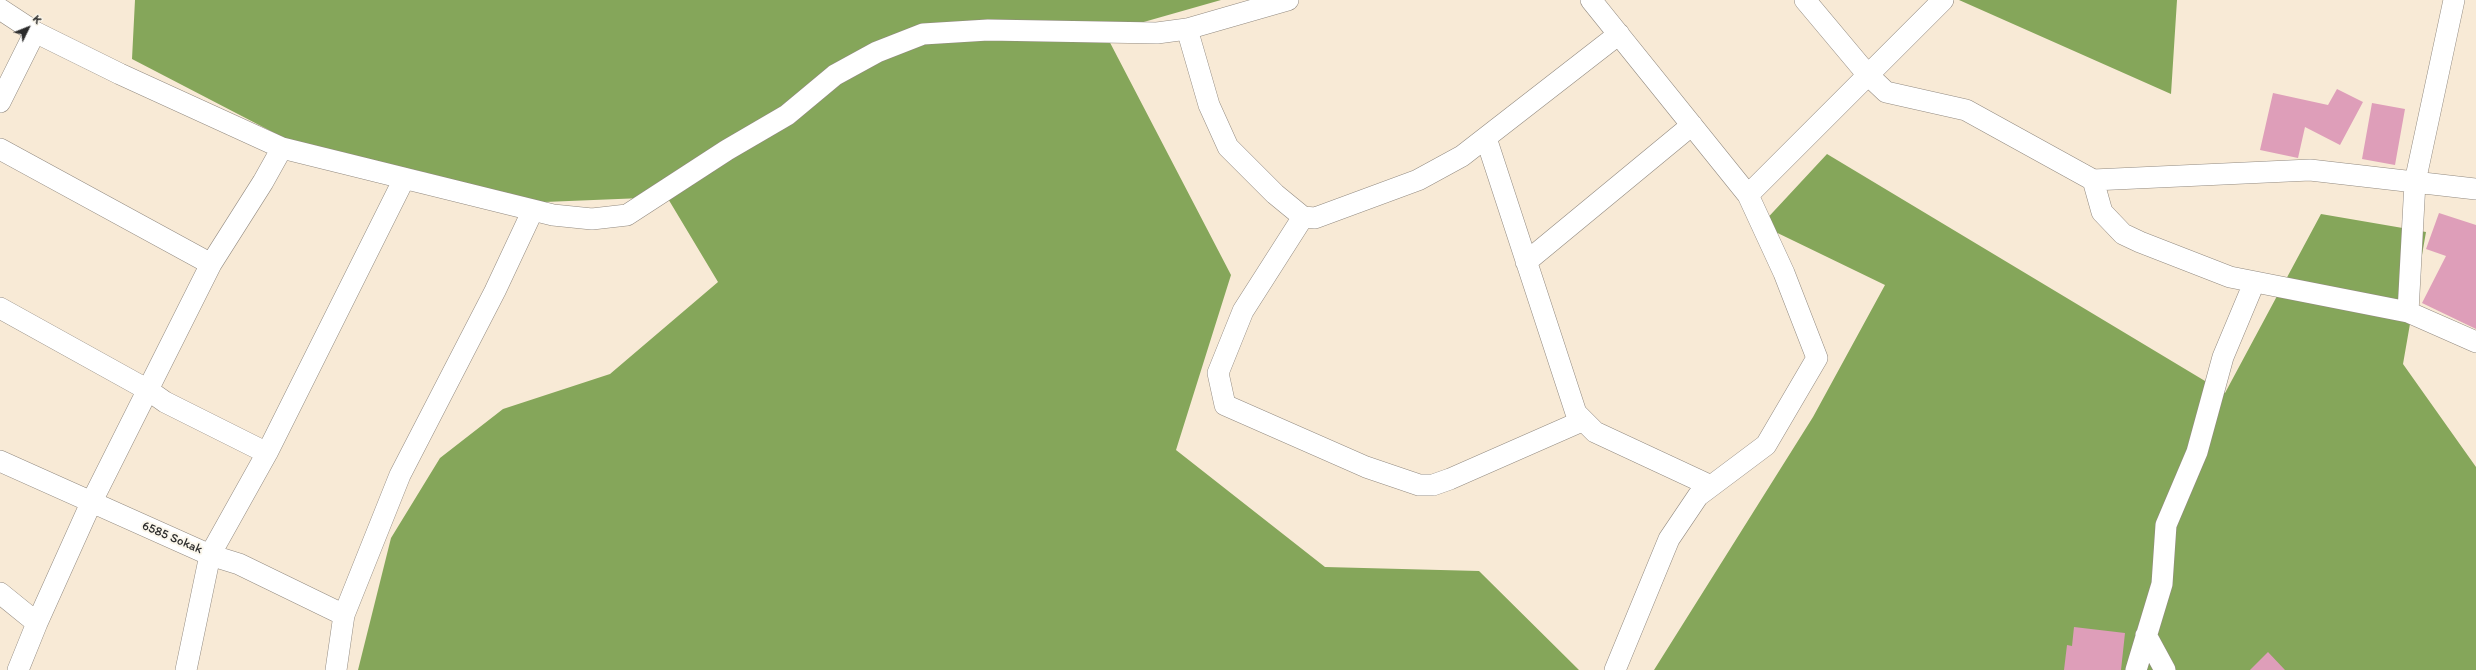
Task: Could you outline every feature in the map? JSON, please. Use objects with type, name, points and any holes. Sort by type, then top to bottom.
[{"type":"street","points":[[0,9],[35,32],[120,74],[282,148],[533,210],[592,219],[627,215],[727,150],[788,115],[835,75],[877,52],[923,34],[988,30],[1157,33],[1187,29],[1288,0]]},
{"type":"street","points":[[1591,0],[1748,196],[1784,272],[1817,358],[1766,445],[1698,496],[1669,539],[1615,670]]},
{"type":"street","points":[[1805,0],[1867,74],[1886,92],[1966,110],[2093,180],[2310,170],[2476,189]]},
{"type":"street","points":[[1748,196],[1867,74],[1925,20],[1942,0]]},
{"type":"street","points":[[2408,312],[2415,182],[2454,0]]},
{"type":"street","points":[[1187,29],[1210,105],[1228,147],[1275,194],[1303,217],[1315,218],[1418,180],[1462,156],[1619,34]]},
{"type":"street","points":[[0,102],[35,32]]},
{"type":"street","points":[[1526,262],[1692,125]]},
{"type":"street","points":[[1486,138],[1572,404],[1582,421],[1596,432],[1711,486]]},
{"type":"street","points":[[18,670],[37,623],[92,503],[211,264],[263,182],[282,148]]},
{"type":"street","points":[[0,149],[211,264]]},
{"type":"street","points":[[186,670],[210,555],[267,453],[404,179]]},
{"type":"street","points":[[2093,180],[2102,212],[2123,234],[2230,277],[2254,283],[2312,292],[2408,312],[2476,342]]},
{"type":"street","points":[[336,670],[344,615],[400,475],[495,291],[533,210]]},
{"type":"street","points":[[1303,217],[1243,311],[1218,373],[1225,405],[1366,467],[1419,485],[1433,485],[1450,479],[1582,421]]},
{"type":"street","points":[[2136,670],[2162,584],[2166,525],[2197,452],[2223,357],[2254,283]]},
{"type":"street","points":[[0,308],[148,390],[165,402],[267,453]]},
{"type":"street","name":"6585 Sokak","points":[[0,461],[210,555],[239,564],[344,615]]},
{"type":"street","points":[[0,593],[37,623]]},
{"type":"street","points":[[2146,635],[2165,670]]},
{"type":"green space","points":[[135,0],[1221,0],[1105,33],[1231,275],[1176,450],[1325,567],[1479,571],[1579,670],[358,670],[391,538],[440,458],[503,409],[610,374],[718,282],[667,197],[520,203],[286,139],[132,59]]},
{"type":"green space","points":[[1959,0],[2177,0],[2171,94]]},
{"type":"green space","points":[[1827,154],[2225,393],[2321,214],[2426,232],[2403,364],[2476,467],[2476,670],[1654,670],[1813,417],[1885,285],[1761,225]]},
{"type":"building","points":[[2337,89],[2363,102],[2340,145],[2305,127],[2298,158],[2260,150],[2273,93],[2328,105]]},
{"type":"building","points":[[2372,103],[2405,109],[2395,165],[2362,159]]},
{"type":"building","points":[[2439,213],[2476,225],[2476,329],[2422,303],[2446,256],[2426,249]]},
{"type":"building","points":[[2074,627],[2125,633],[2121,670],[2064,670],[2067,645],[2072,646]]},
{"type":"building","points":[[2268,652],[2285,670],[2250,670]]}]
